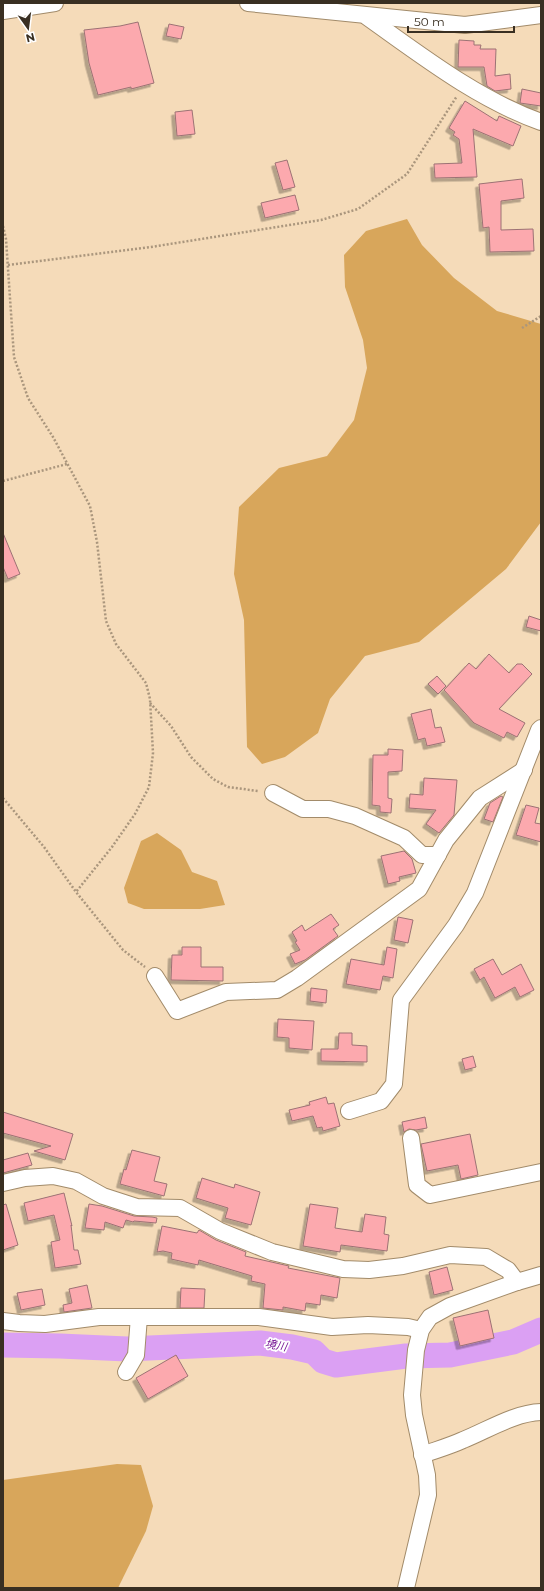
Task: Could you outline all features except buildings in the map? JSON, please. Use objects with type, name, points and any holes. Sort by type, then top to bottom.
[{"type":"street","points":[[3,11],[55,3]]},
{"type":"street","points":[[248,3],[465,25],[541,15]]},
{"type":"street","points":[[365,16],[448,75],[518,114],[541,122]]},
{"type":"street","points":[[348,1111],[381,1101],[394,1084],[401,1000],[456,925],[475,892],[541,728]]},
{"type":"street","points":[[155,976],[177,1011],[226,992],[277,990],[297,978],[419,889],[446,840],[480,798],[524,770]]},
{"type":"street","points":[[273,793],[303,809],[330,809],[355,816],[404,838],[422,854],[438,855]]},
{"type":"street","points":[[411,1138],[417,1185],[430,1195],[541,1172]]},
{"type":"street","points":[[3,1183],[25,1178],[53,1176],[76,1181],[103,1196],[137,1206],[180,1208],[220,1231],[272,1252],[343,1269],[369,1270],[403,1266],[450,1255],[486,1257],[508,1270],[517,1282]]},
{"type":"street","points":[[406,1588],[428,1495],[428,1475],[422,1455],[412,1395],[416,1350],[421,1330],[430,1317],[450,1306],[541,1275]]},
{"type":"street","points":[[3,1321],[45,1324],[99,1317],[258,1317],[332,1327],[374,1325],[408,1327],[421,1330]]},
{"type":"street","points":[[126,1372],[137,1349],[139,1317]]},
{"type":"street","points":[[422,1455],[461,1441],[516,1417],[532,1412],[541,1412]]},
{"type":"path","points":[[8,265],[151,247],[321,220],[358,209],[407,174],[464,84]]},
{"type":"path","points":[[3,226],[6,239],[14,357],[28,398],[53,437],[90,506],[97,542],[106,621],[116,644],[146,683],[150,703],[153,753],[149,786],[135,814],[112,847],[76,892]]},
{"type":"path","points":[[522,328],[541,316]]},
{"type":"path","points":[[3,481],[67,464]]},
{"type":"path","points":[[150,703],[171,726],[191,757],[213,779],[228,787],[273,793]]},
{"type":"path","points":[[3,798],[44,847],[76,892],[123,950],[155,976]]},
{"type":"shaded area","points":[[407,219],[422,245],[454,278],[497,311],[541,324],[541,522],[506,569],[419,642],[365,656],[330,699],[318,733],[285,757],[262,764],[247,747],[244,620],[234,574],[239,507],[279,468],[327,456],[354,420],[367,368],[363,340],[345,287],[344,255],[366,231]]},
{"type":"shaded area","points":[[157,833],[181,850],[192,872],[217,881],[225,905],[200,909],[144,909],[128,903],[124,888],[141,841]]},
{"type":"shaded area","points":[[117,1464],[141,1465],[153,1506],[146,1531],[118,1588],[3,1588],[3,1480]]},
{"type":"waterway","name":"境川","points":[[3,1345],[127,1349],[260,1343],[292,1347],[314,1352],[323,1361],[336,1365],[406,1356],[450,1355],[513,1342],[541,1330]]}]
